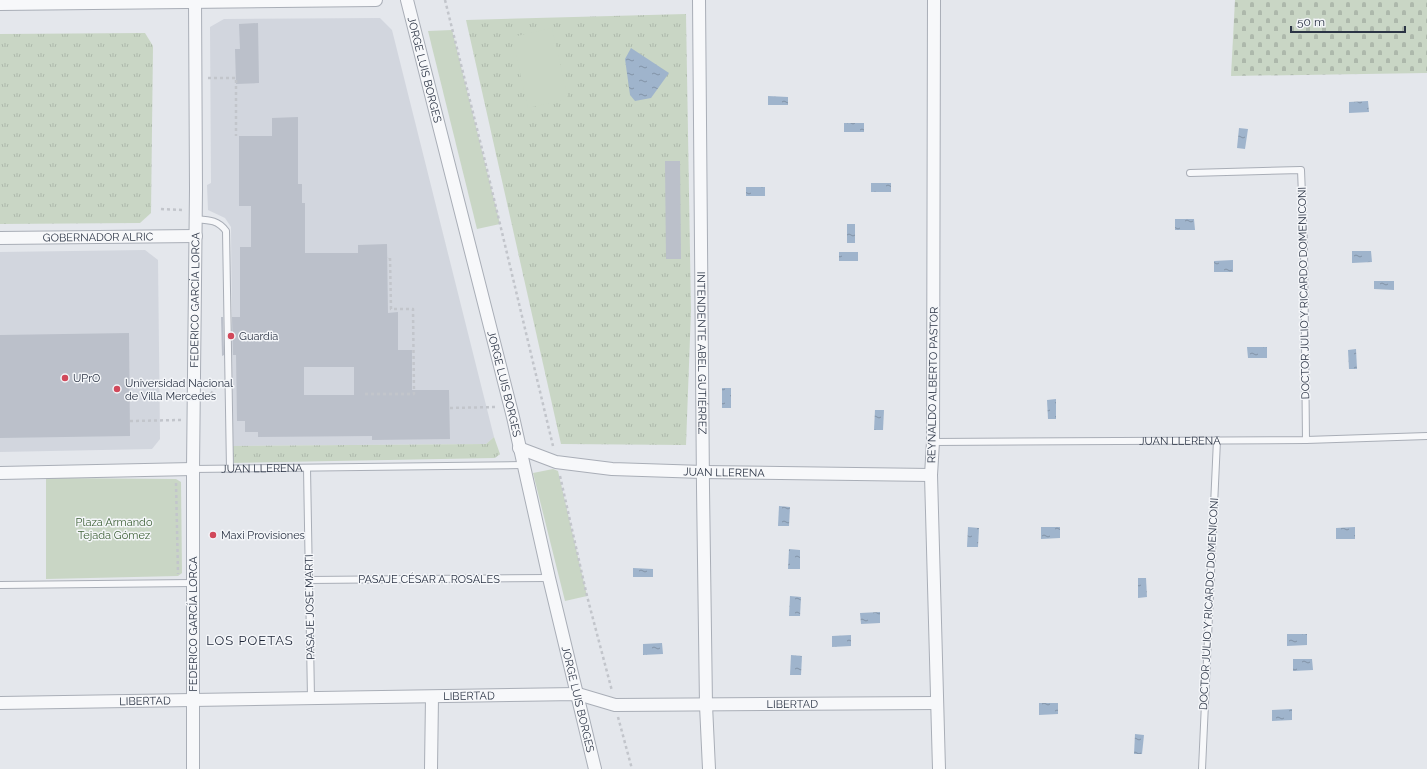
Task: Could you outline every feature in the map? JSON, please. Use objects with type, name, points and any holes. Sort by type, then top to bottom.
[{"type":"street","points":[[0,4],[376,0]]},
{"type":"street","name":"JORGE LUIS BORGES","points":[[407,0],[513,417],[549,578],[595,769]]},
{"type":"street","name":"INTENDENTE ABEL GUTIÉRREZ","points":[[699,0],[706,705],[709,769]]},
{"type":"street","name":"REYNALDO ALBERTO PASTOR","points":[[934,0],[933,442],[931,475],[939,769]]},
{"type":"street","name":"FEDERICO GARCÍA LORCA","points":[[193,769],[193,469],[196,236],[195,1]]},
{"type":"street","name":"GOBERNADOR ALRIC","points":[[0,238],[196,236]]},
{"type":"street","name":"JUAN LLERENA","points":[[519,448],[556,462],[612,469],[703,472],[931,475]]},
{"type":"street","name":"JUAN LLERENA","points":[[0,473],[193,469]]},
{"type":"street","name":"LIBERTAD","points":[[0,703],[578,694],[615,705],[937,703]]},
{"type":"street","points":[[431,769],[432,696]]},
{"type":"lane","name":"DOCTOR JULIO Y RICARDO DOMENICONI","points":[[1190,173],[1301,170],[1304,246],[1306,440]]},
{"type":"lane","points":[[196,214],[221,224],[226,231],[230,469]]},
{"type":"lane","name":"JUAN LLERENA","points":[[933,442],[1306,440],[1427,436]]},
{"type":"lane","name":"DOCTOR JULIO Y RICARDO DOMENICONI","points":[[1202,769],[1217,440]]},
{"type":"lane","name":"JUAN LLERENA","points":[[193,469],[523,465]]},
{"type":"lane","name":"PASAJE JOSE MARTI","points":[[307,468],[311,698]]},
{"type":"lane","name":"PASAJE CÉSAR A. ROSALES","points":[[309,580],[549,578]]},
{"type":"lane","points":[[0,585],[193,584]]},
{"type":"path","points":[[445,0],[484,157],[587,596],[632,769]]},
{"type":"path","points":[[195,79],[236,78],[236,136]]},
{"type":"path","points":[[161,209],[196,214]]},
{"type":"path","points":[[365,394],[414,394],[413,309],[390,309],[390,257],[388,258]]},
{"type":"path","points":[[450,408],[497,407]]},
{"type":"path","points":[[130,421],[194,419]]},
{"type":"path","points":[[176,479],[178,576]]},
{"type":"shaded area","points":[[380,18],[392,30],[494,437],[486,444],[233,446],[231,227],[225,218],[208,210],[207,185],[211,183],[210,27],[224,19]]},
{"type":"shaded area","points":[[145,250],[158,260],[160,439],[152,449],[0,452],[0,252]]},
{"type":"green space","points":[[1235,0],[1427,0],[1427,73],[1231,76]]},
{"type":"green space","points":[[686,14],[691,311],[686,445],[561,444],[466,20]]},
{"type":"green space","points":[[552,28],[568,99],[528,108],[512,37]]},
{"type":"green space","points":[[452,30],[500,224],[477,229],[428,31]]},
{"type":"green space","points":[[145,33],[153,46],[151,213],[140,223],[0,224],[0,34]]},
{"type":"green space","points":[[494,437],[500,454],[495,458],[230,463],[229,446],[486,444]]},
{"type":"green space","points":[[553,469],[558,471],[587,596],[565,601],[533,473]]},
{"type":"green space","name":"Plaza Armando Tejada Gómez","points":[[46,478],[176,479],[181,482],[182,573],[178,576],[46,579]]},
{"type":"water","points":[[631,48],[669,73],[651,98],[635,101],[630,95],[625,59]]},
{"type":"water","points":[[768,96],[788,97],[788,105],[768,105]]},
{"type":"water","points":[[1368,101],[1369,112],[1349,113],[1349,102]]},
{"type":"water","points":[[844,123],[864,123],[864,132],[844,132]]},
{"type":"water","points":[[1239,128],[1248,129],[1245,149],[1237,148]]},
{"type":"water","points":[[871,183],[891,183],[891,192],[871,192]]},
{"type":"water","points":[[746,187],[765,187],[765,196],[746,196]]},
{"type":"water","points":[[1175,219],[1194,219],[1195,230],[1175,230]]},
{"type":"water","points":[[847,224],[855,224],[855,243],[847,243]]},
{"type":"water","points":[[1352,251],[1371,251],[1372,262],[1352,263]]},
{"type":"water","points":[[839,252],[858,252],[858,261],[839,261]]},
{"type":"water","points":[[1233,260],[1233,272],[1214,272],[1214,261]]},
{"type":"water","points":[[1374,281],[1394,281],[1394,290],[1374,289]]},
{"type":"water","points":[[1247,347],[1267,347],[1267,358],[1248,358]]},
{"type":"water","points":[[1356,349],[1357,369],[1349,369],[1348,350]]},
{"type":"water","points":[[722,388],[731,388],[731,408],[722,408]]},
{"type":"water","points":[[1056,399],[1056,419],[1048,419],[1047,400]]},
{"type":"water","points":[[875,410],[884,410],[883,430],[874,430]]},
{"type":"water","points":[[779,506],[790,507],[789,526],[778,526]]},
{"type":"water","points":[[968,527],[979,528],[978,547],[967,547]]},
{"type":"water","points":[[1041,527],[1060,527],[1060,538],[1041,539]]},
{"type":"water","points":[[1355,527],[1355,539],[1336,539],[1336,528]]},
{"type":"water","points":[[789,549],[800,550],[800,569],[788,569]]},
{"type":"water","points":[[633,568],[653,569],[653,577],[633,577]]},
{"type":"water","points":[[1138,578],[1146,578],[1147,597],[1138,598]]},
{"type":"water","points":[[790,596],[801,597],[800,616],[789,616]]},
{"type":"water","points":[[880,612],[880,623],[861,624],[860,613]]},
{"type":"water","points":[[1287,634],[1307,634],[1307,645],[1287,646]]},
{"type":"water","points":[[851,635],[851,646],[832,647],[832,636]]},
{"type":"water","points":[[662,643],[663,654],[643,655],[643,644]]},
{"type":"water","points":[[791,655],[802,656],[801,675],[790,675]]},
{"type":"water","points":[[1293,659],[1312,659],[1313,670],[1293,671]]},
{"type":"water","points":[[1039,703],[1058,703],[1058,714],[1039,715]]},
{"type":"water","points":[[1292,709],[1292,720],[1272,721],[1272,710]]},
{"type":"water","points":[[1135,734],[1144,735],[1142,754],[1134,754]]},
{"type":"building","points":[[258,23],[259,83],[236,84],[235,49],[240,49],[239,24]]},
{"type":"building","points":[[298,117],[298,184],[302,184],[302,203],[305,203],[305,253],[358,253],[358,245],[387,244],[388,313],[398,312],[398,350],[412,350],[412,390],[449,390],[450,439],[372,440],[372,436],[258,437],[258,432],[245,432],[245,421],[237,421],[236,355],[233,355],[232,317],[240,317],[240,247],[251,247],[251,206],[239,206],[239,136],[272,136],[272,118]],"holes":[[[304,367],[354,367],[354,395],[304,395]]]},
{"type":"building","points":[[665,161],[680,161],[681,259],[666,259]]},
{"type":"building","points":[[221,317],[223,317],[224,355],[222,356]]},
{"type":"building","name":"UPrO","points":[[129,333],[130,436],[0,438],[0,335]]},
{"type":"place","name":"Guardia","points":[[231,336]]},
{"type":"place","name":"UPrO","points":[[65,378]]},
{"type":"place","name":"Universidad Nacional de Villa Mercedes","points":[[117,389]]},
{"type":"place","name":"Maxi Provisiones","points":[[213,535]]},
{"type":"district","name":"LOS POETAS","points":[[250,640]]}]
